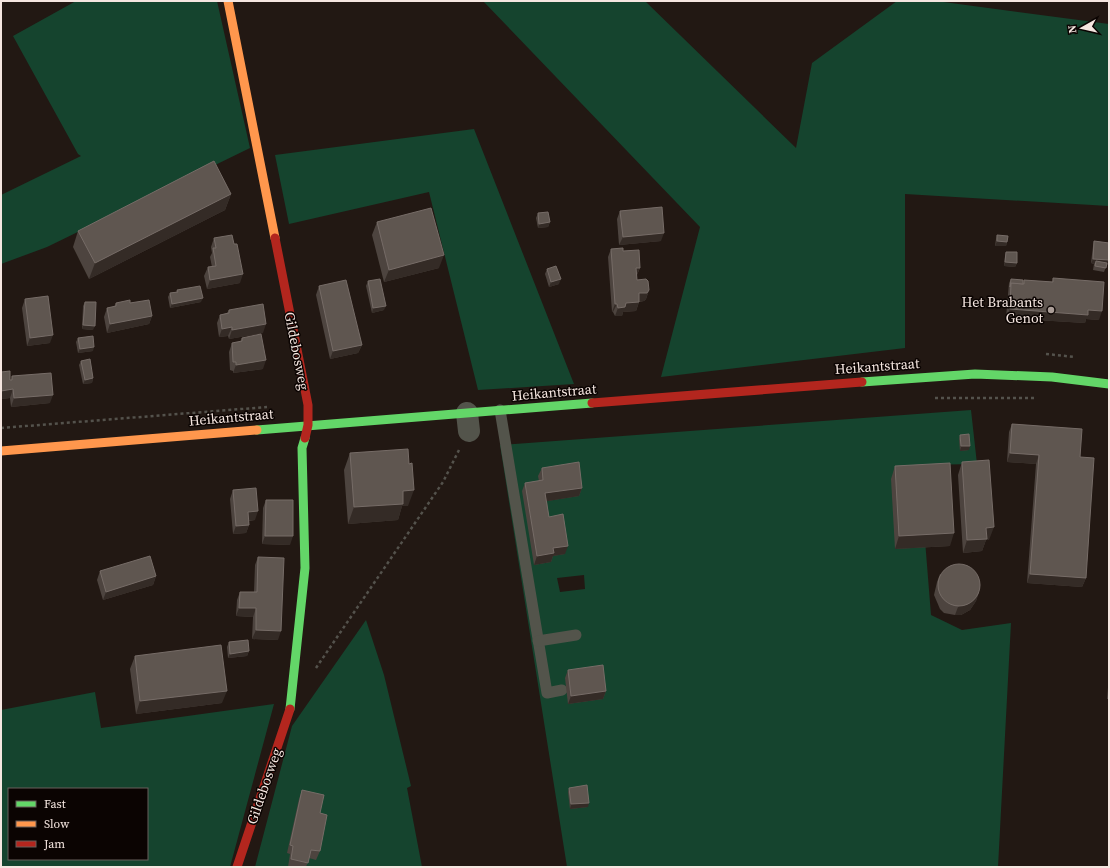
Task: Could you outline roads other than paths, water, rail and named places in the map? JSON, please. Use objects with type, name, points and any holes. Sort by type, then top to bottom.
[{"type":"street","name":"Gildebosweg","points":[[228,1],[308,405],[308,425],[302,448],[306,568],[291,705],[237,867]]},
{"type":"street","name":"Heikantstraat","points":[[1,450],[308,425],[468,422],[500,410],[956,374],[1012,373],[1070,378],[1109,384]]},
{"type":"lane","points":[[500,410],[547,693],[562,690]]},
{"type":"lane","points":[[538,641],[576,635]]},
{"type":"place","name":"Het Brabants Genot","points":[[1051,310]]}]
